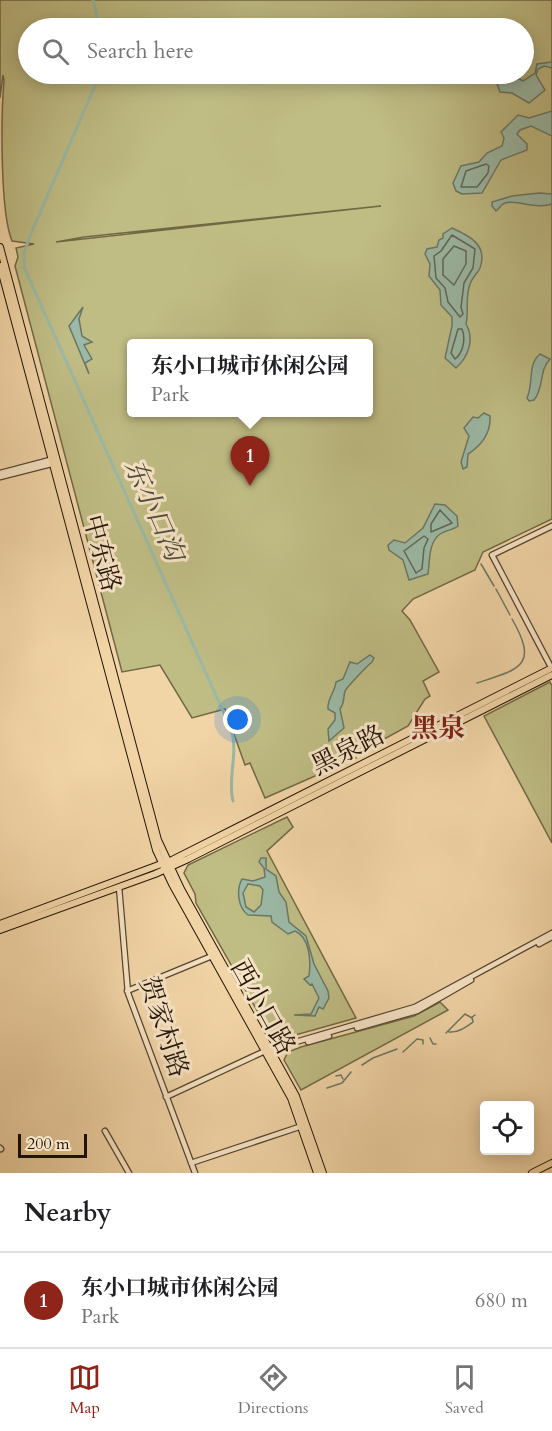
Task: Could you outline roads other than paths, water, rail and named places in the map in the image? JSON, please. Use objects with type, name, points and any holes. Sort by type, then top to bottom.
[{"type":"main road","name":"中东路","points":[[1,249],[54,461]]},
{"type":"main road","name":"中东路","points":[[0,266],[166,866]]},
{"type":"main road","name":"黑泉路","points":[[245,827],[552,669]]},
{"type":"main road","name":"黑泉路","points":[[166,866],[552,675]]},
{"type":"main road","points":[[0,930],[5,924],[119,887],[166,866]]},
{"type":"main road","points":[[17,921],[166,866]]},
{"type":"main road","name":"西小口路","points":[[166,866],[212,956],[302,1109],[323,1173]]},
{"type":"main road","name":"西小口路","points":[[166,866],[269,1052],[303,1126],[317,1173]]},
{"type":"main road","points":[[532,1173],[552,1164]]},
{"type":"main road","points":[[539,1173],[552,1164]]},
{"type":"street","points":[[0,475],[54,461]]},
{"type":"street","points":[[552,526],[492,555],[552,669]]},
{"type":"street","name":"贺家村路","points":[[119,887],[128,991],[195,1173]]},
{"type":"street","points":[[167,1098],[269,1052],[417,1011],[552,935]]},
{"type":"street","points":[[128,991],[212,956]]},
{"type":"street","points":[[191,1164],[303,1126]]},
{"type":"street","points":[[105,1131],[129,1173]]},
{"type":"water","points":[[552,62],[552,68],[544,66],[538,69],[536,75],[545,90],[529,103],[512,93],[500,92],[497,84],[534,84],[537,64]]},
{"type":"water","points":[[552,111],[552,136],[531,126],[520,130],[517,134],[527,144],[527,150],[501,160],[482,193],[462,194],[456,191],[453,183],[461,166],[479,162],[487,153],[502,146],[504,138],[501,132],[518,115],[529,118]]},
{"type":"water","points":[[552,194],[552,204],[539,206],[513,202],[503,204],[496,211],[492,206],[492,202],[512,196]]},
{"type":"water","points":[[452,228],[476,242],[482,253],[480,268],[471,282],[468,294],[466,324],[470,336],[469,348],[464,359],[456,368],[445,358],[452,317],[441,305],[440,290],[429,276],[430,264],[425,254],[427,249],[437,247],[443,234]]},
{"type":"water","points":[[83,307],[79,319],[82,336],[92,342],[84,345],[92,359],[85,363],[89,374],[69,326]]},
{"type":"water","points":[[540,354],[550,359],[544,369],[537,395],[534,400],[529,401],[527,398],[533,363]]},
{"type":"water","points":[[484,413],[490,416],[487,433],[481,443],[468,454],[467,467],[463,469],[461,462],[469,436],[464,428],[473,417],[478,418]]},
{"type":"water","points":[[435,504],[445,505],[457,516],[458,526],[442,533],[433,542],[428,574],[409,580],[403,560],[389,550],[388,545],[394,540],[405,543],[423,528]]},
{"type":"water","points":[[370,655],[374,658],[372,662],[345,691],[340,709],[344,728],[329,741],[328,729],[335,720],[335,713],[328,709],[328,705],[336,682],[343,679],[350,662],[357,664]]},
{"type":"water","points":[[261,858],[266,858],[266,869],[276,876],[279,892],[286,902],[289,922],[306,936],[314,964],[328,991],[329,998],[323,1009],[319,1007],[315,1016],[294,1015],[311,1014],[319,998],[312,984],[310,985],[304,979],[309,976],[310,964],[304,939],[295,931],[288,934],[272,922],[271,916],[248,915],[240,903],[239,888],[242,879],[253,881],[265,877],[264,868],[259,862]],"holes":[[[248,884],[260,886],[263,890],[261,905],[254,912],[246,907],[243,893]]]},
{"type":"waterway","name":"东小口沟","points":[[93,0],[98,18]]},
{"type":"waterway","name":"东小口沟","points":[[96,84],[30,236],[24,253],[24,267],[231,729],[234,747],[231,783],[233,801]]},
{"type":"waterway","points":[[481,564],[494,586]]},
{"type":"waterway","points":[[496,589],[510,615]]},
{"type":"waterway","points":[[477,683],[504,674],[521,663],[524,647],[512,619]]},
{"type":"waterway","points":[[446,1033],[465,1014],[472,1018]]},
{"type":"waterway","points":[[449,1032],[459,1031],[468,1026],[473,1022],[472,1017],[475,1015]]},
{"type":"waterway","points":[[430,1038],[433,1044],[436,1044]]},
{"type":"waterway","points":[[403,1052],[417,1039],[423,1040],[423,1044]]},
{"type":"waterway","points":[[362,1065],[397,1049]]},
{"type":"waterway","points":[[327,1088],[342,1083],[351,1072]]},
{"type":"waterway","points":[[336,1076],[341,1075],[343,1079]]},
{"type":"place","name":"东小口城市休闲公园","points":[[250,486]]},
{"type":"district","name":"黑泉","points":[[438,728]]}]
